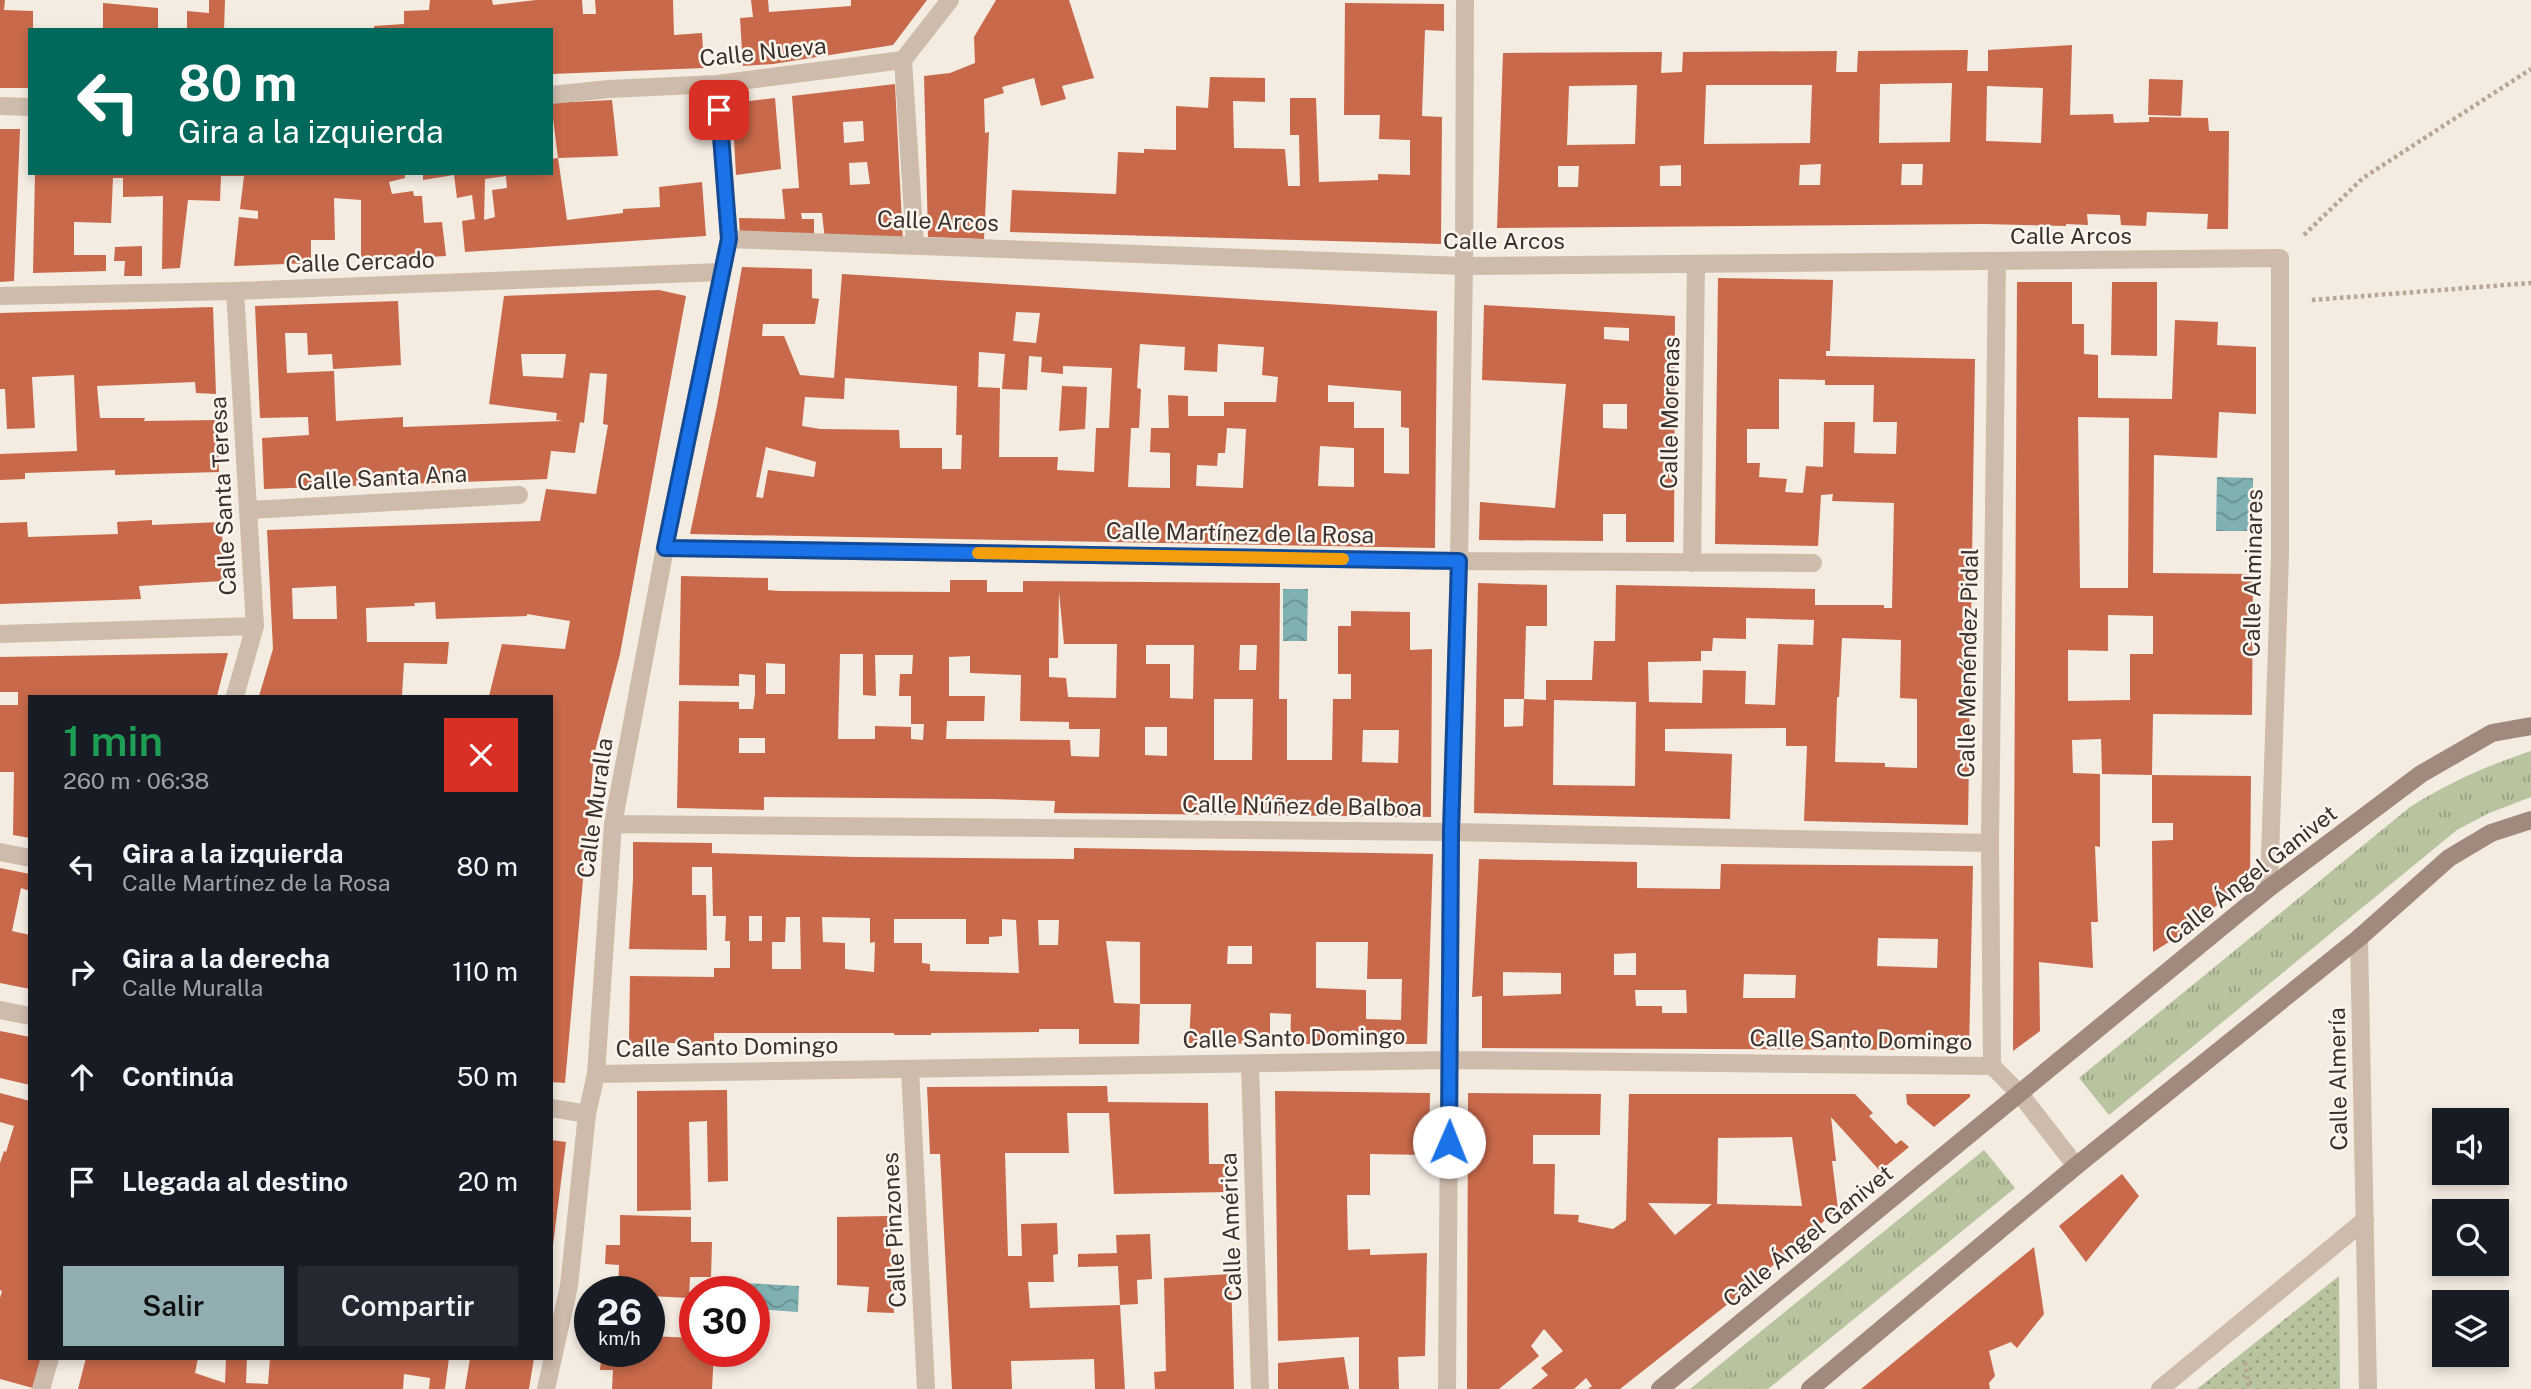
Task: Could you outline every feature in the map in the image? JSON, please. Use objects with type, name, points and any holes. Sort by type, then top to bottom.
[{"type":"street","points":[[915,244],[903,60],[950,0]]},
{"type":"street","points":[[1447,1389],[1451,832],[1464,267],[1465,0]]},
{"type":"street","name":"Calle Nueva","points":[[553,95],[718,84],[903,60]]},
{"type":"street","name":"Calle Muralla","points":[[553,1358],[569,1286],[587,1114],[596,1074],[613,824],[665,548],[729,239],[718,84]]},
{"type":"street","points":[[0,106],[28,107]]},
{"type":"street","name":"Calle Arcos","points":[[729,239],[1464,267],[2280,258]]},
{"type":"street","name":"Calle Alminares","points":[[2269,888],[2280,555],[2280,258]]},
{"type":"street","name":"Calle Menéndez Pidal","points":[[1992,1066],[1990,843],[1997,261]]},
{"type":"street","name":"Calle Morenas","points":[[1692,562],[1696,264]]},
{"type":"street","name":"Calle Cercado","points":[[0,296],[236,291],[722,272]]},
{"type":"street","name":"Calle Santa Teresa","points":[[235,695],[255,626],[236,291]]},
{"type":"street","name":"Calle Santa Ana","points":[[248,510],[519,495]]},
{"type":"street","name":"Calle Martínez de la Rosa","points":[[665,548],[1459,561],[1814,563]]},
{"type":"street","points":[[0,634],[255,626]]},
{"type":"street","name":"Calle Ángel Ganivet","points":[[1660,1389],[2269,888],[2421,774],[2492,733],[2531,726]]},
{"type":"street","points":[[1810,1389],[2076,1166],[2360,938],[2449,858],[2491,833],[2531,820]]},
{"type":"street","name":"Calle Núñez de Balboa","points":[[613,824],[1451,832],[1990,843]]},
{"type":"street","points":[[0,852],[28,858]]},
{"type":"street","name":"Calle Almería","points":[[2360,938],[2368,1389]]},
{"type":"street","points":[[0,1010],[28,1016]]},
{"type":"street","name":"Calle Santo Domingo","points":[[596,1074],[1450,1060],[1992,1066]]},
{"type":"street","name":"Calle América","points":[[1250,1064],[1260,1389]]},
{"type":"street","points":[[1992,1066],[2020,1094],[2076,1166]]},
{"type":"street","name":"Calle Pinzones","points":[[910,1069],[926,1389]]},
{"type":"street","points":[[553,1108],[587,1114]]},
{"type":"street","points":[[2160,1389],[2365,1220]]},
{"type":"street","points":[[41,1389],[49,1360]]},
{"type":"street","name":"Calle Muralla","points":[[546,1389],[552,1360]]},
{"type":"path","points":[[2280,258],[2363,178],[2531,69]]},
{"type":"path","points":[[2280,302],[2531,283]]},
{"type":"path","points":[[2244,1351],[2249,1389]]},
{"type":"green space","points":[[2531,751],[2531,797],[2487,814],[2457,830],[2109,1115],[2079,1078],[2410,807],[2469,775]]},
{"type":"green space","points":[[1984,1150],[2015,1188],[1768,1389],[1690,1389]]},
{"type":"green space","points":[[2339,1276],[2340,1389],[2197,1389]]},
{"type":"water","points":[[2217,477],[2253,478],[2253,531],[2216,531]]},
{"type":"water","points":[[1283,589],[1308,589],[1307,641],[1283,641]]},
{"type":"water","points":[[770,1284],[799,1286],[798,1312],[770,1310]]},
{"type":"building","points":[[0,0],[5,0],[4,10],[33,11],[33,28],[28,28],[28,88],[0,88]]},
{"type":"building","points":[[209,0],[225,0],[224,28],[187,28],[187,11],[209,13]]},
{"type":"building","points":[[430,0],[492,0],[493,5],[536,0],[582,0],[583,14],[596,14],[595,0],[673,0],[674,35],[702,33],[704,68],[553,74],[553,28],[374,28],[404,24],[404,11],[429,10]]},
{"type":"building","points":[[751,0],[768,0],[769,12],[851,6],[851,0],[927,0],[893,45],[773,64],[743,66],[740,18],[753,17]]},
{"type":"building","points":[[996,0],[1069,0],[1094,78],[1062,86],[1066,99],[1041,106],[1034,78],[1002,87],[1004,93],[984,99],[985,133],[989,132],[984,239],[928,237],[924,76],[950,73],[975,63],[974,37]]},
{"type":"building","points":[[103,3],[158,8],[158,28],[103,28]]},
{"type":"building","points":[[1345,3],[1444,4],[1444,31],[1425,30],[1422,116],[1442,117],[1441,244],[1010,232],[1012,190],[1116,194],[1118,152],[1144,153],[1144,149],[1176,150],[1176,106],[1208,108],[1210,77],[1265,78],[1265,102],[1233,101],[1234,148],[1285,149],[1288,186],[1300,186],[1299,135],[1290,135],[1290,98],[1316,98],[1319,182],[1378,180],[1378,174],[1410,175],[1410,140],[1379,139],[1380,115],[1344,115]]},
{"type":"building","points":[[2072,45],[2070,115],[2113,114],[2114,123],[2149,122],[2149,117],[2208,118],[2209,131],[2229,131],[2228,229],[2207,229],[2208,214],[2147,212],[2146,226],[2121,225],[2120,215],[2087,214],[2088,225],[2066,226],[1984,224],[1497,228],[1503,53],[1662,52],[1661,73],[1682,72],[1683,52],[1837,51],[1836,72],[1857,72],[1858,51],[1968,50],[1967,71],[1988,71],[1988,50]],"holes":[[[1952,83],[1950,142],[1879,143],[1880,84]],[[1637,85],[1635,144],[1567,145],[1569,86]],[[1706,85],[1812,85],[1810,143],[1704,144]],[[1987,86],[2043,88],[2041,143],[1986,141]],[[1821,164],[1820,185],[1799,185],[1800,165]],[[1902,164],[1923,164],[1922,185],[1901,185]],[[1681,165],[1681,186],[1660,186],[1660,166]],[[1558,166],[1579,166],[1578,187],[1558,187]]]},
{"type":"building","points":[[2149,79],[2183,80],[2181,116],[2148,115]]},
{"type":"building","points":[[895,84],[903,243],[825,240],[822,213],[801,213],[802,219],[814,219],[814,239],[740,236],[739,218],[785,219],[782,189],[799,188],[792,96]],"holes":[[[863,121],[864,141],[844,143],[843,122]],[[867,162],[870,184],[850,185],[849,163]]]},
{"type":"building","points":[[775,98],[781,169],[736,175],[732,103]]},
{"type":"building","points":[[612,100],[618,156],[558,158],[553,103]]},
{"type":"building","points":[[0,129],[20,129],[14,281],[0,282]]},
{"type":"building","points":[[558,158],[567,220],[623,213],[623,209],[660,207],[659,187],[702,182],[706,236],[465,252],[462,221],[475,219],[472,195],[457,198],[454,175],[553,175],[553,159]],"holes":[[[506,176],[507,188],[492,190],[495,217],[484,220],[485,179]]]},
{"type":"building","points":[[35,175],[405,175],[405,178],[389,182],[392,194],[413,191],[414,196],[422,196],[424,223],[442,222],[446,256],[361,261],[361,200],[334,198],[335,240],[311,240],[311,263],[234,266],[239,217],[258,219],[258,211],[240,209],[244,176],[221,176],[220,201],[188,200],[180,268],[162,269],[163,196],[123,197],[123,178],[113,178],[111,223],[74,222],[74,255],[106,255],[106,271],[33,273]]},
{"type":"building","points":[[423,175],[454,175],[423,180]]},
{"type":"building","points":[[142,246],[142,276],[124,276],[125,261],[114,261],[115,247]]},
{"type":"building","points":[[742,267],[812,269],[812,298],[819,299],[815,324],[763,324],[762,336],[784,336],[800,375],[834,378],[842,274],[1437,311],[1435,548],[690,534]],"holes":[[[1016,312],[1040,313],[1036,343],[1013,341]],[[1140,344],[1185,347],[1184,370],[1217,372],[1218,344],[1264,347],[1262,375],[1278,377],[1276,402],[1224,402],[1224,416],[1188,416],[1188,396],[1168,395],[1169,428],[1151,428],[1150,452],[1170,453],[1170,488],[1128,487],[1131,428],[1139,428],[1141,389],[1137,388]],[[979,352],[1005,354],[1002,389],[1027,390],[1029,356],[1042,357],[1041,372],[1063,374],[1063,366],[1112,368],[1109,428],[1096,428],[1094,472],[1057,470],[1058,457],[999,457],[1000,388],[978,387]],[[845,378],[957,386],[956,435],[962,435],[961,469],[942,469],[942,448],[900,448],[899,430],[820,429],[802,426],[805,397],[844,399]],[[1328,385],[1401,391],[1401,427],[1409,428],[1409,474],[1384,473],[1384,428],[1354,428],[1354,402],[1328,402]],[[1227,428],[1246,429],[1243,488],[1196,486],[1197,465],[1217,466],[1218,453],[1225,453]],[[1320,446],[1354,448],[1354,487],[1318,486]],[[766,447],[816,462],[814,477],[768,470],[763,498],[756,497]]]},
{"type":"building","points":[[1718,278],[1833,280],[1830,351],[1826,351],[1826,356],[1975,359],[1968,825],[1804,821],[1807,746],[1786,746],[1786,728],[1665,729],[1665,751],[1732,754],[1730,819],[1474,813],[1478,583],[1547,585],[1547,626],[1526,626],[1524,699],[1546,700],[1546,680],[1592,680],[1594,641],[1615,641],[1616,585],[1815,589],[1815,605],[1884,605],[1884,608],[1892,608],[1894,503],[1832,501],[1833,494],[1821,495],[1818,546],[1715,544]],"holes":[[[1779,379],[1825,380],[1825,385],[1874,385],[1873,422],[1897,422],[1896,454],[1854,453],[1855,422],[1824,422],[1823,467],[1806,466],[1803,493],[1785,492],[1787,479],[1759,477],[1760,463],[1747,463],[1747,429],[1779,429]],[[1746,618],[1814,620],[1813,645],[1778,644],[1775,705],[1745,704],[1746,671],[1703,670],[1702,703],[1649,702],[1648,662],[1701,661],[1701,651],[1712,651],[1713,638],[1746,639]],[[1842,638],[1901,640],[1900,698],[1917,699],[1917,768],[1885,767],[1885,763],[1835,762]],[[1504,699],[1524,699],[1523,726],[1504,727]],[[1554,700],[1636,702],[1635,786],[1553,785]]]},
{"type":"building","points":[[2017,282],[2072,282],[2072,324],[2084,324],[2084,354],[2098,355],[2098,398],[2172,399],[2175,320],[2218,322],[2217,345],[2256,347],[2256,414],[2219,412],[2217,458],[2154,455],[2153,573],[2253,574],[2252,715],[2153,714],[2152,775],[2102,774],[2101,739],[2072,740],[2073,773],[2100,774],[2100,847],[2095,846],[2098,922],[2091,922],[2093,968],[2039,962],[2040,1031],[2013,1051]],"holes":[[[2078,417],[2129,418],[2128,588],[2080,588]],[[2108,615],[2153,616],[2153,654],[2130,654],[2130,700],[2068,701],[2068,650],[2108,651]]]},
{"type":"building","points":[[2112,282],[2157,282],[2157,356],[2111,355]]},
{"type":"building","points":[[659,290],[686,296],[620,654],[594,755],[565,1083],[553,1082],[553,695],[489,695],[502,644],[565,649],[570,621],[527,614],[436,619],[435,602],[414,603],[415,606],[366,608],[367,642],[449,642],[447,664],[404,663],[402,695],[259,695],[273,649],[267,530],[540,521],[546,489],[596,494],[608,425],[603,424],[607,374],[590,373],[584,423],[580,422],[575,453],[551,451],[547,479],[264,489],[262,438],[309,435],[308,417],[260,418],[255,306],[398,301],[401,365],[333,369],[332,354],[308,355],[307,333],[285,333],[287,373],[334,371],[336,421],[403,417],[403,427],[563,421],[556,420],[557,413],[489,404],[504,296]],"holes":[[[521,354],[566,354],[563,378],[523,376]],[[336,586],[337,619],[293,619],[292,588]]]},
{"type":"building","points":[[1484,305],[1675,316],[1674,542],[1626,542],[1626,514],[1603,514],[1603,541],[1479,540],[1480,502],[1555,508],[1566,384],[1482,380]],"holes":[[[1604,327],[1629,328],[1629,341],[1604,339]],[[1603,404],[1627,404],[1627,429],[1603,428]]]},
{"type":"building","points":[[213,307],[216,394],[196,393],[195,382],[97,386],[100,418],[145,418],[144,421],[217,420],[219,472],[115,475],[115,470],[25,473],[25,479],[0,480],[0,454],[77,451],[74,375],[32,377],[35,428],[7,429],[5,389],[0,389],[0,313]]},
{"type":"building","points":[[1062,386],[1087,387],[1085,429],[1059,431]]},
{"type":"building","points":[[152,520],[152,525],[222,522],[223,581],[139,586],[141,599],[0,604],[0,523],[27,522],[28,537],[118,534],[117,522]]},
{"type":"building","points":[[681,576],[768,578],[768,590],[779,591],[950,592],[950,580],[987,580],[987,592],[1023,592],[1023,581],[1280,583],[1279,699],[1287,699],[1287,760],[1332,760],[1333,699],[1351,699],[1351,674],[1338,674],[1338,626],[1351,626],[1351,611],[1410,612],[1410,650],[1432,649],[1431,817],[1054,813],[1055,801],[992,799],[764,797],[764,810],[677,808],[679,701],[739,702],[739,709],[753,709],[755,675],[739,674],[739,686],[679,685]],"holes":[[[1059,592],[1064,644],[1117,644],[1116,698],[1068,697],[1066,678],[1049,677],[1049,658],[1058,658]],[[1146,645],[1194,645],[1193,699],[1170,698],[1170,664],[1146,664]],[[1240,645],[1257,645],[1256,670],[1239,670]],[[840,654],[863,654],[863,695],[876,696],[875,655],[913,655],[912,674],[900,674],[899,696],[911,696],[911,724],[924,724],[923,740],[911,739],[911,727],[875,726],[875,739],[838,739]],[[970,656],[970,673],[1021,675],[1020,721],[1069,722],[1069,729],[1100,729],[1099,757],[1071,756],[1070,740],[946,739],[947,721],[984,721],[985,696],[949,696],[949,657]],[[766,663],[785,664],[785,694],[766,694]],[[1214,699],[1253,699],[1252,760],[1214,760]],[[1145,727],[1167,727],[1167,756],[1145,755]],[[1363,730],[1399,730],[1398,763],[1362,762]],[[739,738],[765,738],[765,753],[739,753]]]},
{"type":"building","points":[[228,653],[217,695],[28,695],[28,838],[13,835],[14,772],[0,772],[0,705],[18,705],[18,692],[0,692],[0,657]]},
{"type":"building","points":[[2152,775],[2251,776],[2250,879],[2177,937],[2153,952],[2152,841],[2173,840],[2173,823],[2152,823]]},
{"type":"building","points":[[633,842],[712,843],[712,853],[857,857],[1074,859],[1074,848],[1433,854],[1427,1044],[1290,1044],[1291,1014],[1270,1013],[1270,1044],[1189,1043],[1191,1004],[1140,1004],[1139,1044],[1079,1044],[1079,1029],[931,1035],[714,1033],[714,1043],[629,1043],[630,976],[714,977],[714,968],[730,968],[730,941],[725,941],[726,916],[713,916],[712,867],[692,867],[692,895],[706,895],[707,950],[629,949]],"holes":[[[749,916],[762,916],[762,941],[749,941]],[[786,917],[800,917],[801,969],[772,969],[772,942],[785,942]],[[822,917],[870,918],[870,943],[875,942],[874,972],[845,969],[845,943],[823,942]],[[894,919],[966,919],[966,944],[989,944],[989,937],[1002,936],[1002,919],[1016,920],[1019,973],[930,971],[930,964],[922,963],[922,943],[894,943]],[[1038,920],[1059,920],[1058,945],[1039,945]],[[1106,941],[1140,942],[1140,1004],[1114,1003]],[[1316,942],[1368,942],[1367,979],[1402,979],[1401,1020],[1366,1019],[1366,990],[1316,988]],[[1228,946],[1252,946],[1252,964],[1227,964]]]},
{"type":"building","points":[[1479,859],[1637,862],[1637,888],[1720,889],[1721,864],[1973,866],[1969,1050],[1482,1048],[1482,996],[1472,997]],"holes":[[[1878,938],[1938,939],[1937,968],[1877,966]],[[1636,953],[1636,975],[1614,975],[1614,954]],[[1503,972],[1561,973],[1561,994],[1503,996]],[[1744,974],[1796,975],[1795,998],[1743,998]],[[1635,990],[1686,990],[1687,1013],[1662,1013],[1662,1006],[1636,1006]]]},
{"type":"building","points":[[0,868],[28,874],[28,890],[21,888],[12,931],[28,935],[28,989],[0,983]]},
{"type":"building","points":[[0,1031],[28,1037],[28,1085],[0,1078]]},
{"type":"building","points":[[1107,1086],[1108,1102],[1208,1103],[1209,1164],[1228,1164],[1229,1192],[1114,1194],[1109,1113],[1067,1113],[1069,1153],[1005,1153],[1008,1256],[1022,1256],[1021,1224],[1057,1223],[1058,1254],[1053,1255],[1054,1282],[1028,1282],[1030,1308],[1120,1305],[1125,1389],[1095,1389],[1094,1359],[1011,1361],[1012,1389],[952,1389],[940,1154],[930,1154],[927,1087]]},
{"type":"building","points":[[727,1090],[728,1181],[708,1182],[707,1121],[689,1122],[691,1210],[637,1211],[637,1091]]},
{"type":"building","points":[[1275,1091],[1430,1093],[1429,1155],[1370,1154],[1370,1195],[1347,1195],[1348,1250],[1370,1249],[1370,1255],[1427,1253],[1425,1356],[1398,1357],[1399,1389],[1359,1389],[1359,1337],[1278,1341]]},
{"type":"building","points":[[0,1093],[28,1100],[28,1360],[40,1360],[33,1388],[0,1379],[0,1163],[14,1126],[0,1122]]},
{"type":"building","points":[[1468,1093],[1601,1094],[1600,1135],[1533,1135],[1533,1164],[1555,1164],[1554,1214],[1579,1215],[1578,1222],[1613,1229],[1626,1220],[1629,1094],[1855,1094],[1873,1113],[1869,1116],[1896,1144],[1901,1140],[1909,1147],[1880,1171],[1831,1117],[1836,1161],[1832,1161],[1838,1209],[1733,1300],[1620,1389],[1588,1389],[1592,1386],[1586,1378],[1574,1389],[1531,1389],[1548,1375],[1541,1368],[1563,1351],[1544,1329],[1531,1346],[1539,1356],[1499,1389],[1467,1389]],"holes":[[[1792,1137],[1802,1206],[1717,1204],[1718,1138]],[[1648,1203],[1712,1204],[1675,1235]]]},
{"type":"building","points":[[1906,1094],[1970,1094],[1970,1097],[1934,1127],[1907,1104]]},
{"type":"building","points":[[553,1140],[566,1142],[553,1245]]},
{"type":"building","points":[[2122,1174],[2139,1196],[2086,1262],[2059,1226]]},
{"type":"building","points":[[620,1215],[691,1217],[691,1242],[712,1242],[711,1276],[679,1276],[679,1298],[665,1297],[665,1276],[619,1276],[619,1265],[605,1264],[606,1245],[620,1245]]},
{"type":"building","points":[[889,1216],[894,1313],[867,1312],[869,1287],[837,1285],[837,1217]]},
{"type":"building","points":[[1150,1234],[1152,1279],[1137,1280],[1138,1304],[1120,1305],[1118,1266],[1078,1267],[1078,1254],[1117,1253],[1116,1235]]},
{"type":"building","points":[[2034,1247],[2044,1314],[2017,1348],[2011,1342],[1989,1351],[1995,1376],[1989,1383],[1990,1389],[1861,1389]]},
{"type":"building","points":[[1231,1274],[1234,1389],[1155,1389],[1154,1372],[1166,1371],[1164,1278]]},
{"type":"building","points":[[665,1337],[679,1337],[679,1367],[713,1367],[712,1389],[612,1389],[613,1370],[600,1370],[600,1367],[665,1367]]},
{"type":"building","points":[[1344,1357],[1349,1389],[1278,1389],[1278,1363]]},
{"type":"building","points":[[85,1360],[198,1360],[195,1373],[225,1383],[226,1360],[247,1360],[246,1383],[268,1384],[270,1360],[449,1360],[445,1389],[429,1389],[430,1378],[404,1374],[403,1389],[78,1389]]},
{"type":"building","points":[[470,1360],[534,1360],[529,1389],[465,1389]]},
{"type":"slow traffic","points":[[978,553],[1343,559]]},
{"type":"route","points":[[719,110],[729,239],[665,548],[1459,561],[1451,832],[1449,1142]]}]
